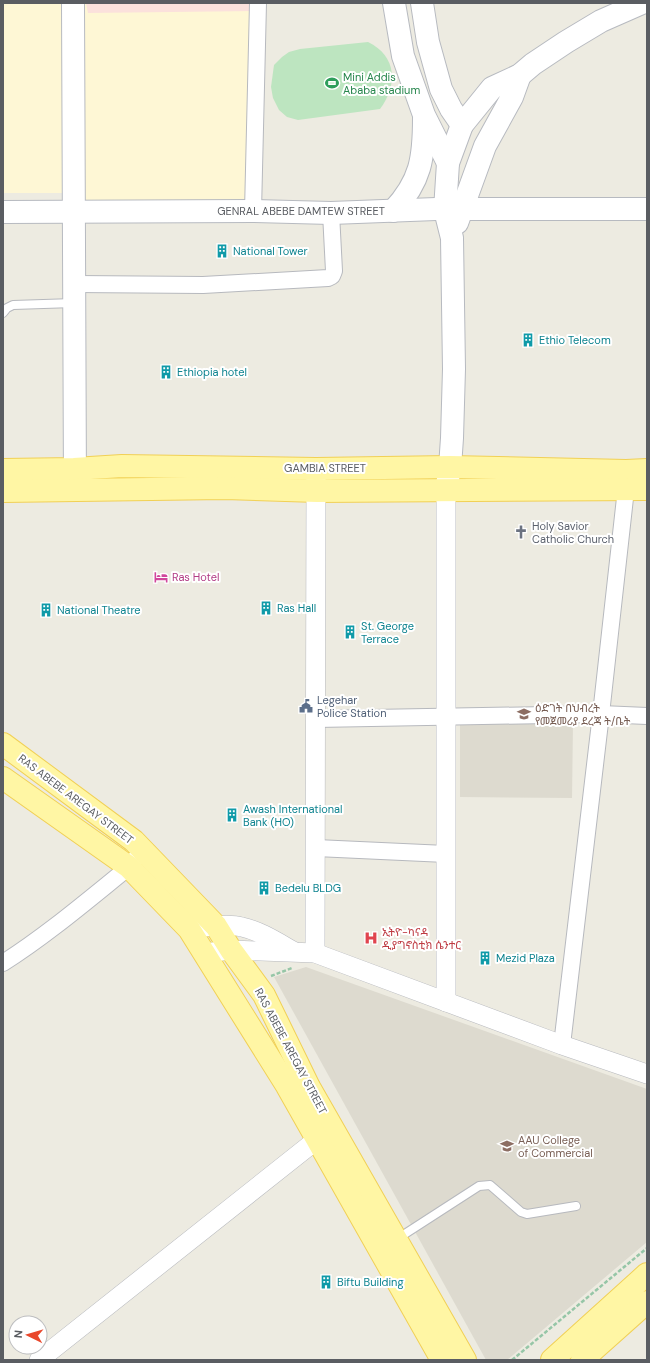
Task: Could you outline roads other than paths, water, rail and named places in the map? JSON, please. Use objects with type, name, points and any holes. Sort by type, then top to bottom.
[{"type":"main road","points":[[72,3],[75,293],[75,491]]},
{"type":"main road","points":[[394,3],[403,56],[424,115],[448,163],[454,210],[452,238],[454,369],[452,438],[450,467],[446,490]]},
{"type":"main road","points":[[422,3],[428,42],[441,89],[450,109],[462,125]]},
{"type":"main road","points":[[448,163],[462,125],[492,88],[520,75],[533,64],[571,38],[601,21],[642,3]]},
{"type":"main road","points":[[454,210],[485,146],[512,97],[520,75]]},
{"type":"main road","points":[[393,211],[405,198],[417,177],[424,140],[424,115]]},
{"type":"main road","name":"GENRAL ABEBE DAMTEW STREET","points":[[3,212],[253,211],[330,213],[454,210],[647,209]]},
{"type":"main road","name":"GAMBIA STREET","points":[[3,470],[74,469],[122,466],[316,469],[450,467],[626,471],[647,470]]},
{"type":"main road","name":"GAMBIA STREET","points":[[3,491],[225,488],[317,491],[636,489]]},
{"type":"main road","name":"RAS ABEBE AREGAY STREET","points":[[3,744],[134,841],[216,926],[231,950],[264,995],[309,1088],[324,1134],[442,1360]]},
{"type":"main road","name":"RAS ABEBE AREGAY STREET","points":[[3,778],[129,867],[189,929],[287,1086],[324,1134],[397,1240],[465,1360]]},
{"type":"main road","points":[[552,1360],[647,1274]]},
{"type":"main road","points":[[582,1360],[647,1302]]},
{"type":"street","points":[[253,211],[258,3]]},
{"type":"street","points":[[75,293],[328,278],[332,276],[334,270],[330,213]]},
{"type":"street","points":[[315,952],[316,469]]},
{"type":"street","points":[[562,1045],[601,714],[636,489]]},
{"type":"street","points":[[446,490],[446,1002]]},
{"type":"street","points":[[316,719],[601,714],[647,716]]},
{"type":"street","points":[[316,848],[446,854]]},
{"type":"street","points":[[3,963],[25,949],[74,912],[129,867],[143,851]]},
{"type":"street","points":[[189,929],[216,926],[242,927],[263,935],[297,959]]},
{"type":"street","points":[[204,953],[231,950],[297,959],[315,952],[562,1045],[647,1074]]},
{"type":"street","points":[[39,1360],[55,1354],[324,1134]]},
{"type":"lane","points":[[3,313],[6,308],[13,305],[75,293]]},
{"type":"lane","points":[[397,1240],[478,1186],[490,1185],[521,1212],[527,1214],[576,1206]]},
{"type":"place","name":"Mini Addis Ababa stadium","points":[[332,83]]},
{"type":"place","name":"National Tower","points":[[222,251]]},
{"type":"place","name":"Ethio Telecom","points":[[528,340]]},
{"type":"place","name":"Ethiopia hotel","points":[[166,372]]},
{"type":"place","name":"Holy Savior Catholic Church","points":[[521,532]]},
{"type":"place","name":"Ras Hotel","points":[[161,577]]},
{"type":"place","name":"Ras Hall","points":[[266,608]]},
{"type":"place","name":"National Theatre","points":[[46,610]]},
{"type":"place","name":"St. George Terrace","points":[[350,632]]},
{"type":"place","name":"Legehar Police Station","points":[[306,706]]},
{"type":"place","name":"ዕድገት በህብረት የመጀመሪያ ደረጃ ት/ቤት","points":[[524,714]]},
{"type":"place","name":"Awash International Bank (HO)","points":[[232,815]]},
{"type":"place","name":"Bedelu BLDG","points":[[264,888]]},
{"type":"place","name":"ኢትዮ-ካናዳ ዲያግኖስቲክ ሴንተር","points":[[371,938]]},
{"type":"place","name":"Mezid Plaza","points":[[485,958]]},
{"type":"place","name":"AAU College of Commercial","points":[[507,1146]]},
{"type":"place","name":"Biftu Building","points":[[326,1282]]}]
